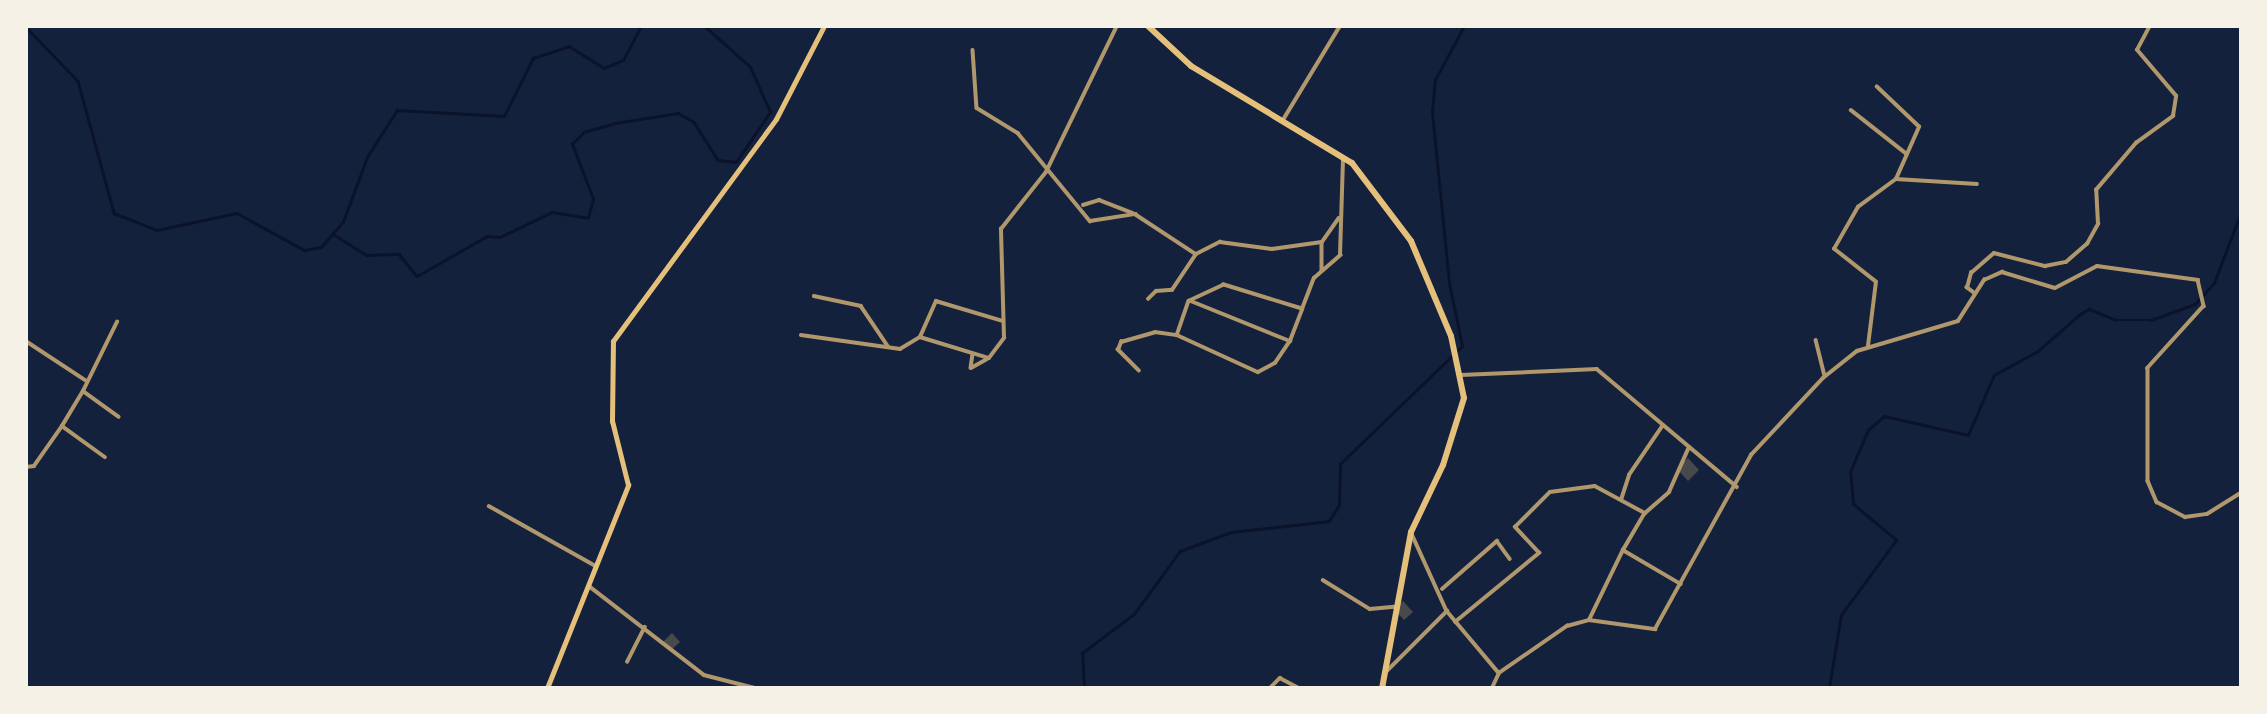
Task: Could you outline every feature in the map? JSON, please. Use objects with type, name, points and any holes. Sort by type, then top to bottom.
[{"type":"main road","points":[[547,688],[628,485],[612,421],[612,341],[776,119],[824,26]]},
{"type":"main road","points":[[1148,26],[1191,66],[1344,155],[1411,241],[1451,336],[1459,362],[1464,398],[1454,433],[1411,532],[1394,607],[1382,688]]},
{"type":"street","points":[[973,354],[970,368],[987,359],[1003,341],[1001,229],[1046,172],[1118,26]]},
{"type":"street","points":[[1283,120],[1340,26]]},
{"type":"street","points":[[1973,293],[1967,288],[1971,274],[1994,253],[2045,266],[2066,262],[2087,244],[2098,224],[2096,190],[2136,143],[2173,116],[2176,96],[2137,50],[2150,26]]},
{"type":"street","points":[[973,50],[976,108],[1018,133],[1046,172],[1083,205],[1097,223],[1135,214]]},
{"type":"street","points":[[1868,346],[1877,282],[1834,249],[1858,208],[1896,179],[1918,119],[1877,87]]},
{"type":"street","points":[[1851,110],[1907,154]]},
{"type":"street","points":[[1139,370],[1118,350],[1121,342],[1155,332],[1177,335],[1258,372],[1275,363],[1290,341],[1302,309],[1322,271],[1340,255],[1339,218],[1344,155]]},
{"type":"street","points":[[1896,179],[1977,184]]},
{"type":"street","points":[[1083,205],[1098,200],[1135,214],[1196,254]]},
{"type":"street","points":[[1322,271],[1322,242],[1339,218]]},
{"type":"street","points":[[1148,299],[1156,291],[1172,290],[1196,254],[1220,242],[1272,249],[1322,242]]},
{"type":"street","points":[[1492,688],[1499,673],[1541,640],[1589,620],[1649,633],[1681,584],[1737,487],[1751,455],[1825,376],[1868,346],[1958,321],[1973,293],[2002,272],[2055,288],[2097,266],[2198,280],[2204,290],[2205,299],[2148,368],[2148,481],[2157,502],[2185,517],[2207,514],[2241,493]]},
{"type":"street","points":[[1177,335],[1189,300],[1227,285],[1302,309]]},
{"type":"street","points":[[814,296],[861,306],[888,346]]},
{"type":"street","points":[[1189,300],[1290,341]]},
{"type":"street","points":[[801,335],[904,349],[920,337],[936,301],[1003,321]]},
{"type":"street","points":[[26,467],[34,466],[62,426],[83,391],[117,322]]},
{"type":"street","points":[[920,337],[987,359]]},
{"type":"street","points":[[1816,340],[1825,376]]},
{"type":"street","points":[[26,341],[88,381]]},
{"type":"street","points":[[1461,375],[1593,368],[1737,487]]},
{"type":"street","points":[[83,391],[119,417]]},
{"type":"street","points":[[1621,500],[1629,475],[1663,425]]},
{"type":"street","points":[[62,426],[105,457]]},
{"type":"street","points":[[1589,620],[1623,550],[1645,513],[1669,492],[1689,447]]},
{"type":"street","points":[[1455,622],[1539,553],[1516,527],[1550,492],[1595,485],[1645,513]]},
{"type":"street","points":[[489,506],[594,565]]},
{"type":"street","points":[[1411,532],[1441,589],[1447,611],[1499,673]]},
{"type":"street","points":[[1441,589],[1497,541],[1510,558]]},
{"type":"street","points":[[1623,550],[1681,584]]},
{"type":"street","points":[[1323,580],[1370,609],[1394,607]]},
{"type":"street","points":[[587,585],[704,675],[755,688]]},
{"type":"street","points":[[1384,674],[1447,611]]},
{"type":"street","points":[[627,662],[645,627]]},
{"type":"street","points":[[1270,688],[1280,678],[1298,688]]},
{"type":"building","points":[[1688,458],[1699,470],[1688,481],[1677,469]]},
{"type":"building","points":[[1403,601],[1413,612],[1404,620],[1394,609]]},
{"type":"building","points":[[672,633],[680,642],[670,651],[662,643]]},
{"type":"waterway","points":[[26,27],[78,81],[114,213],[157,230],[237,213],[304,250],[321,247],[343,222],[367,157],[397,110],[504,116],[533,58],[569,46],[604,68],[623,60],[641,26]]},
{"type":"waterway","points":[[333,234],[367,255],[399,254],[417,276],[487,236],[500,237],[552,212],[588,218],[593,199],[572,144],[584,132],[615,123],[678,113],[694,122],[718,160],[736,162],[770,112],[750,67],[704,26]]},
{"type":"waterway","points":[[1084,688],[1082,653],[1134,614],[1180,551],[1231,532],[1329,521],[1339,505],[1340,464],[1462,346],[1449,283],[1432,112],[1435,80],[1464,26]]},
{"type":"waterway","points":[[1505,26],[1513,26]]},
{"type":"waterway","points":[[1829,688],[1841,615],[1896,540],[1853,504],[1850,472],[1868,430],[1884,416],[1968,435],[1994,375],[2038,351],[2080,314],[2089,309],[2116,320],[2151,320],[2195,304],[2214,283],[2241,212]]}]
